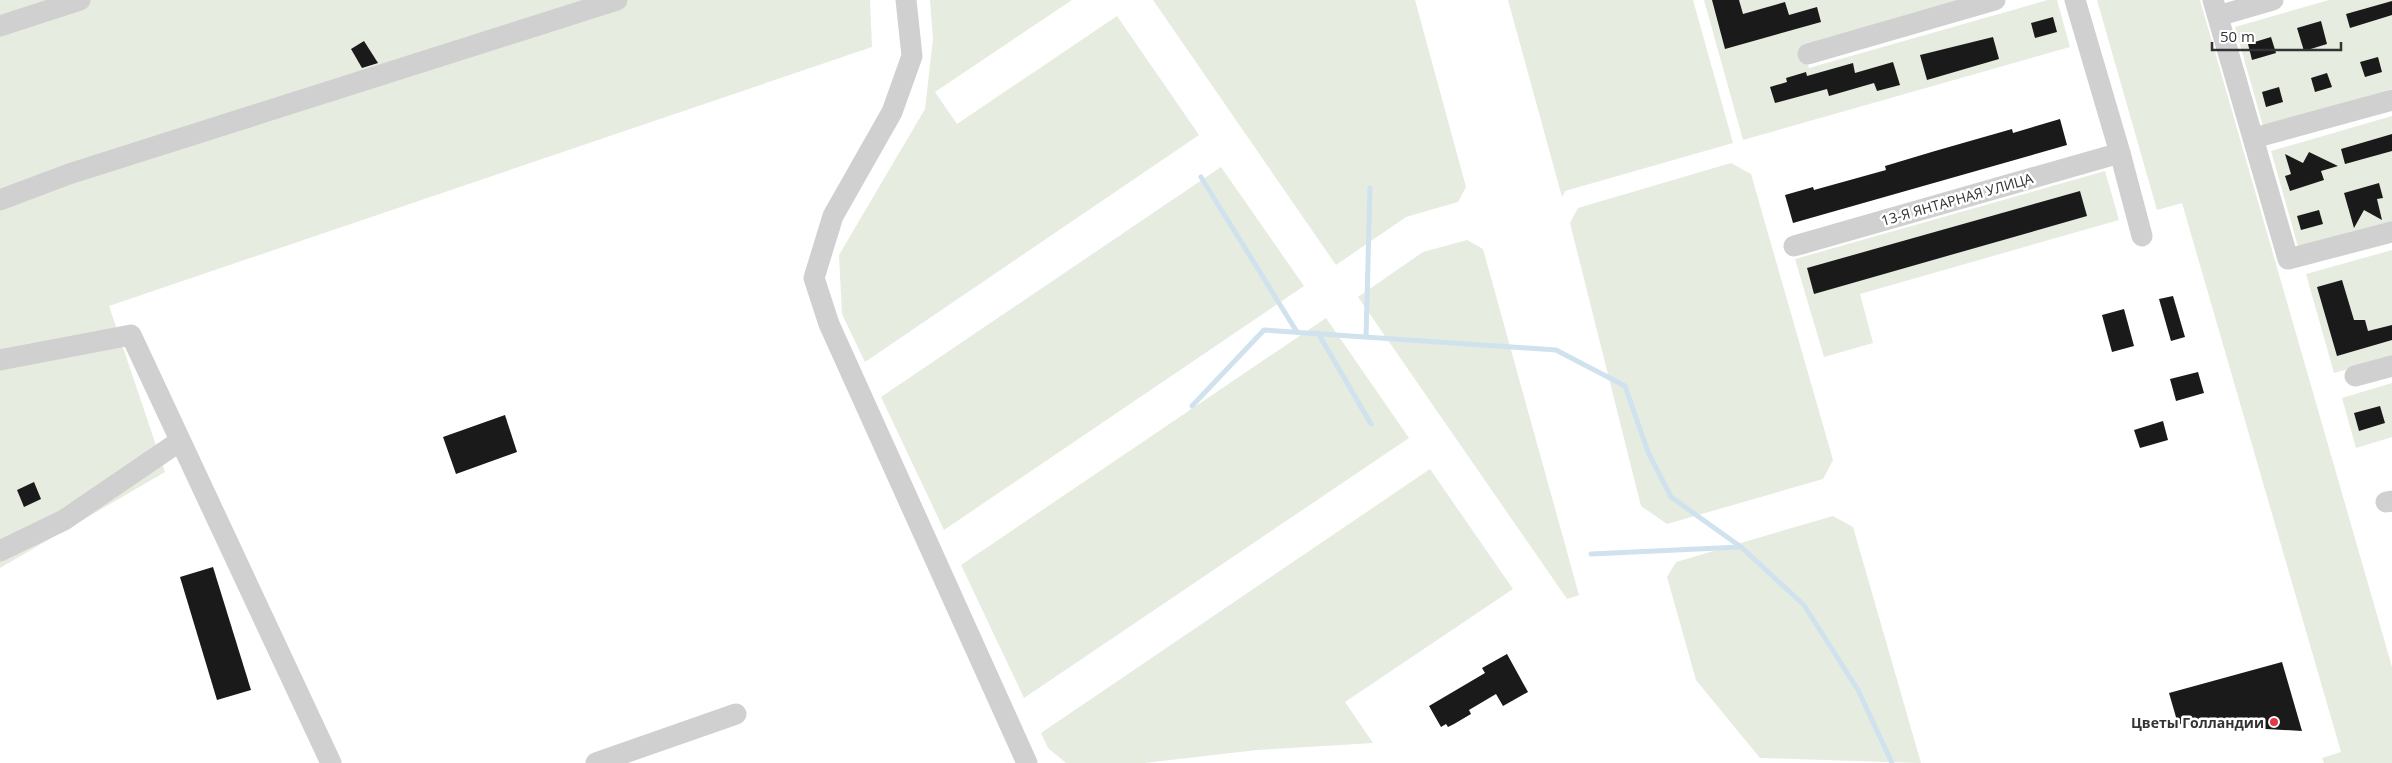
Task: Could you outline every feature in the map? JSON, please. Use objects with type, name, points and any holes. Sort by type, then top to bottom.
[{"type":"street","points":[[0,26],[80,0]]},
{"type":"street","points":[[0,200],[69,174],[617,0]]},
{"type":"street","points":[[906,0],[912,56],[892,112],[833,216],[814,278],[829,324],[1027,763]]},
{"type":"street","points":[[1808,54],[1995,0]]},
{"type":"street","points":[[2075,0],[2120,153],[2142,236]]},
{"type":"street","points":[[2273,0],[2216,8],[2288,259],[2392,232]]},
{"type":"street","points":[[2254,138],[2392,100]]},
{"type":"street","name":"13-Я ЯНТАРНАЯ УЛИЦА","points":[[1794,246],[2120,153]]},
{"type":"street","points":[[0,360],[131,336],[330,763]]},
{"type":"street","points":[[2355,376],[2392,366]]},
{"type":"street","points":[[0,551],[64,520],[180,441]]},
{"type":"street","points":[[596,763],[736,714]]},
{"type":"shaded area","points":[[0,0],[870,0],[872,47],[109,306],[165,472],[0,568]]},
{"type":"shaded area","points":[[930,0],[1072,0],[935,92],[957,124],[1117,16],[1199,135],[865,362],[842,314],[839,255],[925,109],[933,39]]},
{"type":"shaded area","points":[[1153,0],[1415,0],[1466,187],[1458,202],[1406,217],[1336,265]]},
{"type":"shaded area","points":[[1508,0],[1693,0],[1733,143],[1565,191],[1562,197]]},
{"type":"shaded area","points":[[1704,0],[1963,0],[1802,46],[1809,68],[2048,0],[2057,0],[2070,47],[1743,140]]},
{"type":"shaded area","points":[[2097,0],[2200,0],[2392,667],[2392,763],[2324,763],[2322,758],[2341,752],[2182,203],[2157,210]]},
{"type":"shaded area","points":[[2329,0],[2392,0],[2392,89],[2263,126],[2235,27]]},
{"type":"shaded area","points":[[2392,116],[2392,223],[2299,250],[2271,151]]},
{"type":"shaded area","points":[[1731,163],[1751,174],[1833,460],[1823,479],[1667,524],[1641,506],[1570,223],[1578,208]]},
{"type":"shaded area","points":[[1221,167],[1304,286],[944,530],[881,397]]},
{"type":"shaded area","points":[[2105,171],[2119,220],[1860,294],[1873,343],[1824,357],[1795,259]]},
{"type":"shaded area","points":[[1467,240],[1483,249],[1579,595],[1567,599],[1358,297],[1423,252]]},
{"type":"shaded area","points":[[2392,250],[2392,357],[2334,373],[2306,274]]},
{"type":"shaded area","points":[[1326,318],[1409,438],[1024,698],[961,565]]},
{"type":"shaded area","points":[[2392,383],[2392,437],[2356,448],[2342,398]]},
{"type":"shaded area","points":[[1430,469],[1513,589],[1345,702],[1373,743],[1257,750],[1144,763],[1066,763],[1048,748],[1041,733]]},
{"type":"shaded area","points":[[1833,516],[1853,527],[1921,763],[1760,758],[1696,680],[1667,577],[1676,562]]},
{"type":"building","points":[[1712,0],[1739,0],[1743,14],[1785,2],[1789,15],[1817,7],[1821,22],[1725,49]]},
{"type":"building","points":[[2392,1],[2392,15],[2350,28],[2346,14]]},
{"type":"building","points":[[2053,17],[2057,32],[2035,38],[2031,23]]},
{"type":"building","points":[[2321,21],[2327,44],[2304,51],[2297,28]]},
{"type":"building","points":[[1993,37],[1999,59],[1927,80],[1920,55]]},
{"type":"building","points":[[2271,37],[2276,53],[2252,60],[2248,44]]},
{"type":"building","points":[[364,41],[378,63],[362,68],[351,49]]},
{"type":"building","points":[[2378,57],[2382,72],[2365,77],[2360,62]]},
{"type":"building","points":[[1893,62],[1900,85],[1877,91],[1874,83],[1829,96],[1827,89],[1775,103],[1770,87],[1787,82],[1786,78],[1806,72],[1807,76],[1853,63],[1855,73]]},
{"type":"building","points":[[2327,73],[2332,87],[2315,92],[2311,78]]},
{"type":"building","points":[[2279,87],[2283,102],[2266,107],[2262,92]]},
{"type":"building","points":[[2060,119],[2067,145],[1793,223],[1785,195],[1813,187],[1814,190],[1886,170],[1885,166],[2012,129],[2013,133]]},
{"type":"building","points":[[2392,134],[2392,151],[2345,164],[2341,149]]},
{"type":"building","points":[[2309,152],[2338,166],[2321,171],[2324,180],[2290,191],[2285,176],[2291,174],[2285,154],[2303,163]]},
{"type":"building","points":[[2379,183],[2383,198],[2377,199],[2382,220],[2364,210],[2354,228],[2344,193]]},
{"type":"building","points":[[2080,191],[2087,216],[1814,294],[1807,268]]},
{"type":"building","points":[[2319,210],[2323,224],[2301,230],[2297,216]]},
{"type":"building","points":[[2342,280],[2354,320],[2365,320],[2368,331],[2392,325],[2392,340],[2337,356],[2317,287]]},
{"type":"building","points":[[2173,296],[2185,337],[2171,341],[2159,299]]},
{"type":"building","points":[[2124,309],[2134,346],[2112,352],[2102,315]]},
{"type":"building","points":[[2198,372],[2204,393],[2176,401],[2170,379]]},
{"type":"building","points":[[2380,406],[2385,423],[2359,431],[2354,413]]},
{"type":"building","points":[[505,415],[517,452],[456,474],[443,437]]},
{"type":"building","points":[[2163,421],[2168,440],[2140,448],[2134,430]]},
{"type":"building","points":[[34,482],[41,499],[24,507],[17,490]]},
{"type":"building","points":[[213,567],[251,690],[217,700],[180,577]]},
{"type":"building","points":[[1507,654],[1528,692],[1503,706],[1496,694],[1469,710],[1471,714],[1448,727],[1446,724],[1441,727],[1429,706],[1485,673],[1482,668]]},
{"type":"building","points":[[2282,662],[2302,731],[2178,724],[2169,693]]},
{"type":"waterway","points":[[1201,177],[1297,332]]},
{"type":"waterway","points":[[1366,337],[1370,188]]},
{"type":"waterway","points":[[1192,406],[1264,330],[1556,350],[1625,386],[1648,452],[1671,497],[1741,547],[1804,605],[1858,690],[1892,763]]},
{"type":"waterway","points":[[1318,333],[1371,424]]},
{"type":"waterway","points":[[1591,554],[1740,547]]},
{"type":"place","name":"Цветы Голландии","points":[[2274,722]]}]
